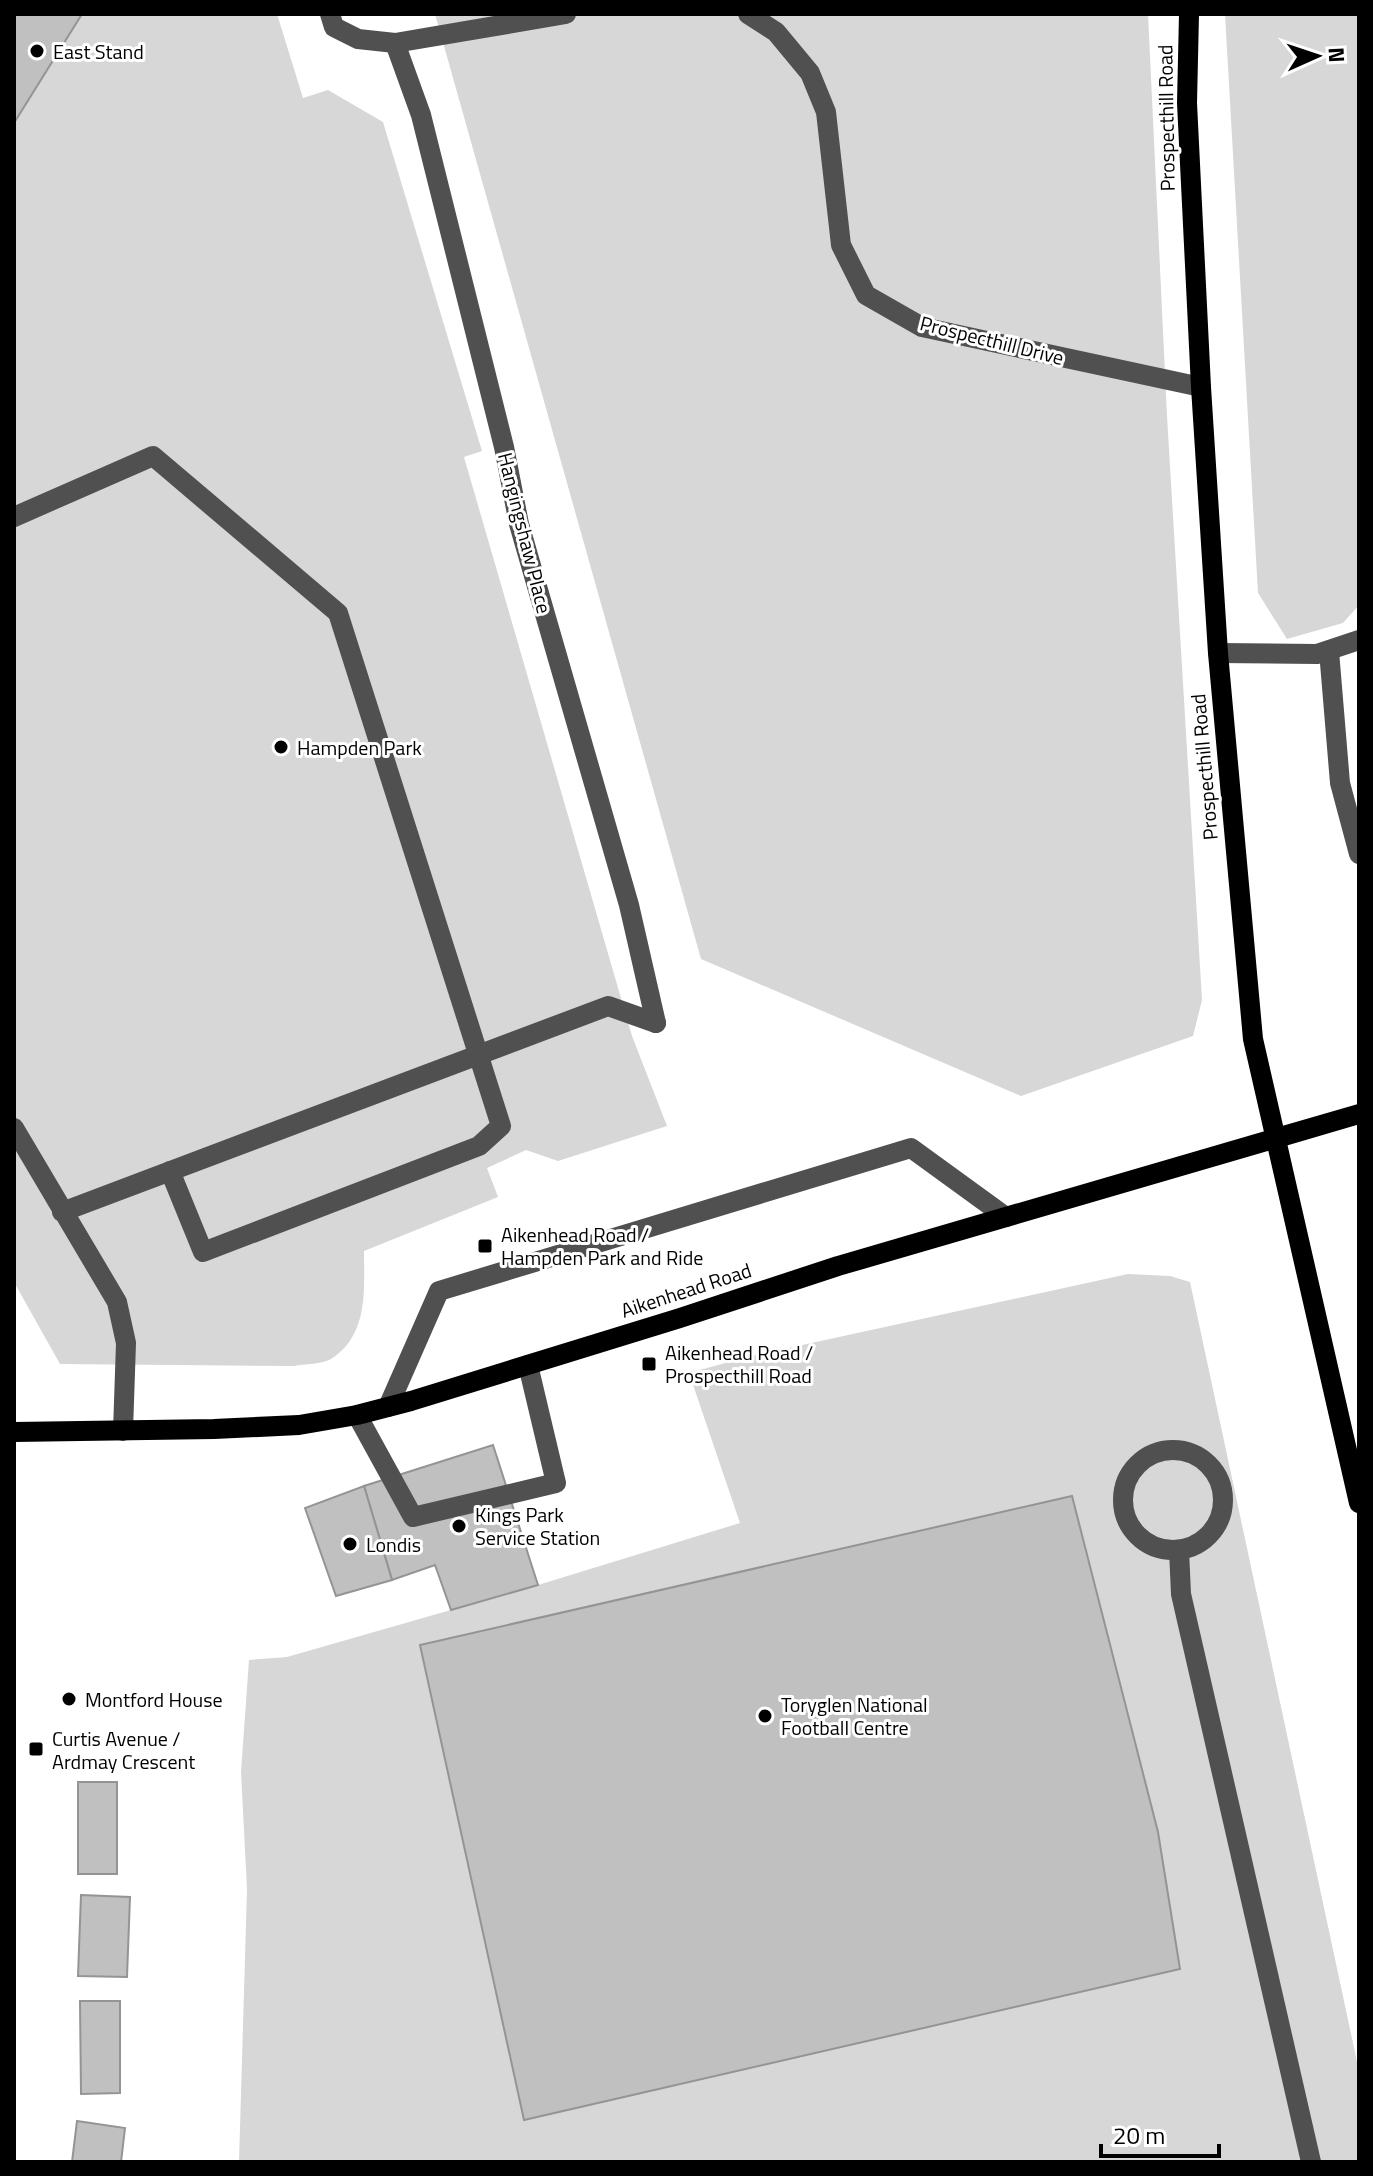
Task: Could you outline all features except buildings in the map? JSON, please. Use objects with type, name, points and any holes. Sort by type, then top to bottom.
[{"type":"main road","name":"Prospecthill Road","points":[[1189,14],[1187,103],[1201,387],[1218,653],[1253,1039],[1359,1503]]},
{"type":"main road","name":"Aikenhead Road","points":[[14,1432],[299,1425],[357,1415],[528,1365],[838,1266],[1359,1114]]},
{"type":"street","points":[[330,14],[334,27],[358,39],[395,43],[566,14]]},
{"type":"street","name":"Prospecthill Drive","points":[[748,14],[776,32],[810,73],[826,112],[841,245],[866,295],[922,327],[1201,387]]},
{"type":"street","name":"Hangingshaw Place","points":[[395,43],[421,115],[504,447],[519,524],[625,890],[656,1023],[608,1006],[478,1053]]},
{"type":"street","points":[[14,517],[153,456],[338,613],[501,1126],[479,1146],[203,1252],[170,1171]]},
{"type":"street","points":[[1218,653],[1317,654],[1359,640]]},
{"type":"street","points":[[1329,651],[1340,783],[1359,854]]},
{"type":"street","points":[[62,1212],[478,1053]]},
{"type":"street","points":[[14,1128],[117,1302],[126,1343],[123,1431]]},
{"type":"street","points":[[388,1407],[439,1291],[911,1148],[1006,1217]]},
{"type":"street","points":[[357,1415],[413,1517],[556,1483],[528,1365]]},
{"type":"street","points":[[1175,1449],[1191,1452],[1210,1467],[1222,1489],[1218,1521],[1209,1535],[1195,1545],[1179,1550],[1163,1549],[1147,1543],[1135,1533],[1126,1518],[1124,1486],[1131,1470],[1158,1451],[1175,1449]]},
{"type":"street","points":[[1179,1550],[1181,1594],[1311,2162]]},
{"type":"shaded area","name":"Hampden Park","points":[[14,14],[277,14],[303,98],[328,90],[383,122],[482,451],[464,457],[632,1036],[667,1126],[558,1161],[526,1150],[487,1168],[498,1197],[364,1251],[364,1296],[358,1324],[343,1349],[323,1362],[294,1366],[60,1364],[14,1282]]},
{"type":"shaded area","points":[[435,14],[1148,14],[1167,416],[1202,1000],[1193,1036],[1021,1096],[701,959]]},
{"type":"shaded area","points":[[1225,14],[1359,14],[1359,605],[1343,623],[1287,639],[1258,593]]},
{"type":"shaded area","name":"Toryglen National Football Centre","points":[[1128,1274],[1170,1276],[1190,1282],[1359,2071],[1359,2162],[239,2162],[247,1889],[241,1772],[249,1660],[287,1657],[740,1523],[689,1373],[747,1357]]},
{"type":"place","name":"East Stand","points":[[37,51]]},
{"type":"place","name":"Hampden Park","points":[[281,747]]},
{"type":"place","name":"Aikenhead Road / Hampden Park and Ride","points":[[485,1246]]},
{"type":"place","name":"Aikenhead Road / Prospecthill Road","points":[[649,1364]]},
{"type":"place","name":"Kings Park Service Station","points":[[459,1526]]},
{"type":"place","name":"Londis","points":[[350,1544]]},
{"type":"place","name":"Montford House","points":[[69,1699]]},
{"type":"place","name":"Toryglen National Football Centre","points":[[765,1716]]},
{"type":"place","name":"Curtis Avenue / Ardmay Crescent","points":[[36,1749]]}]
